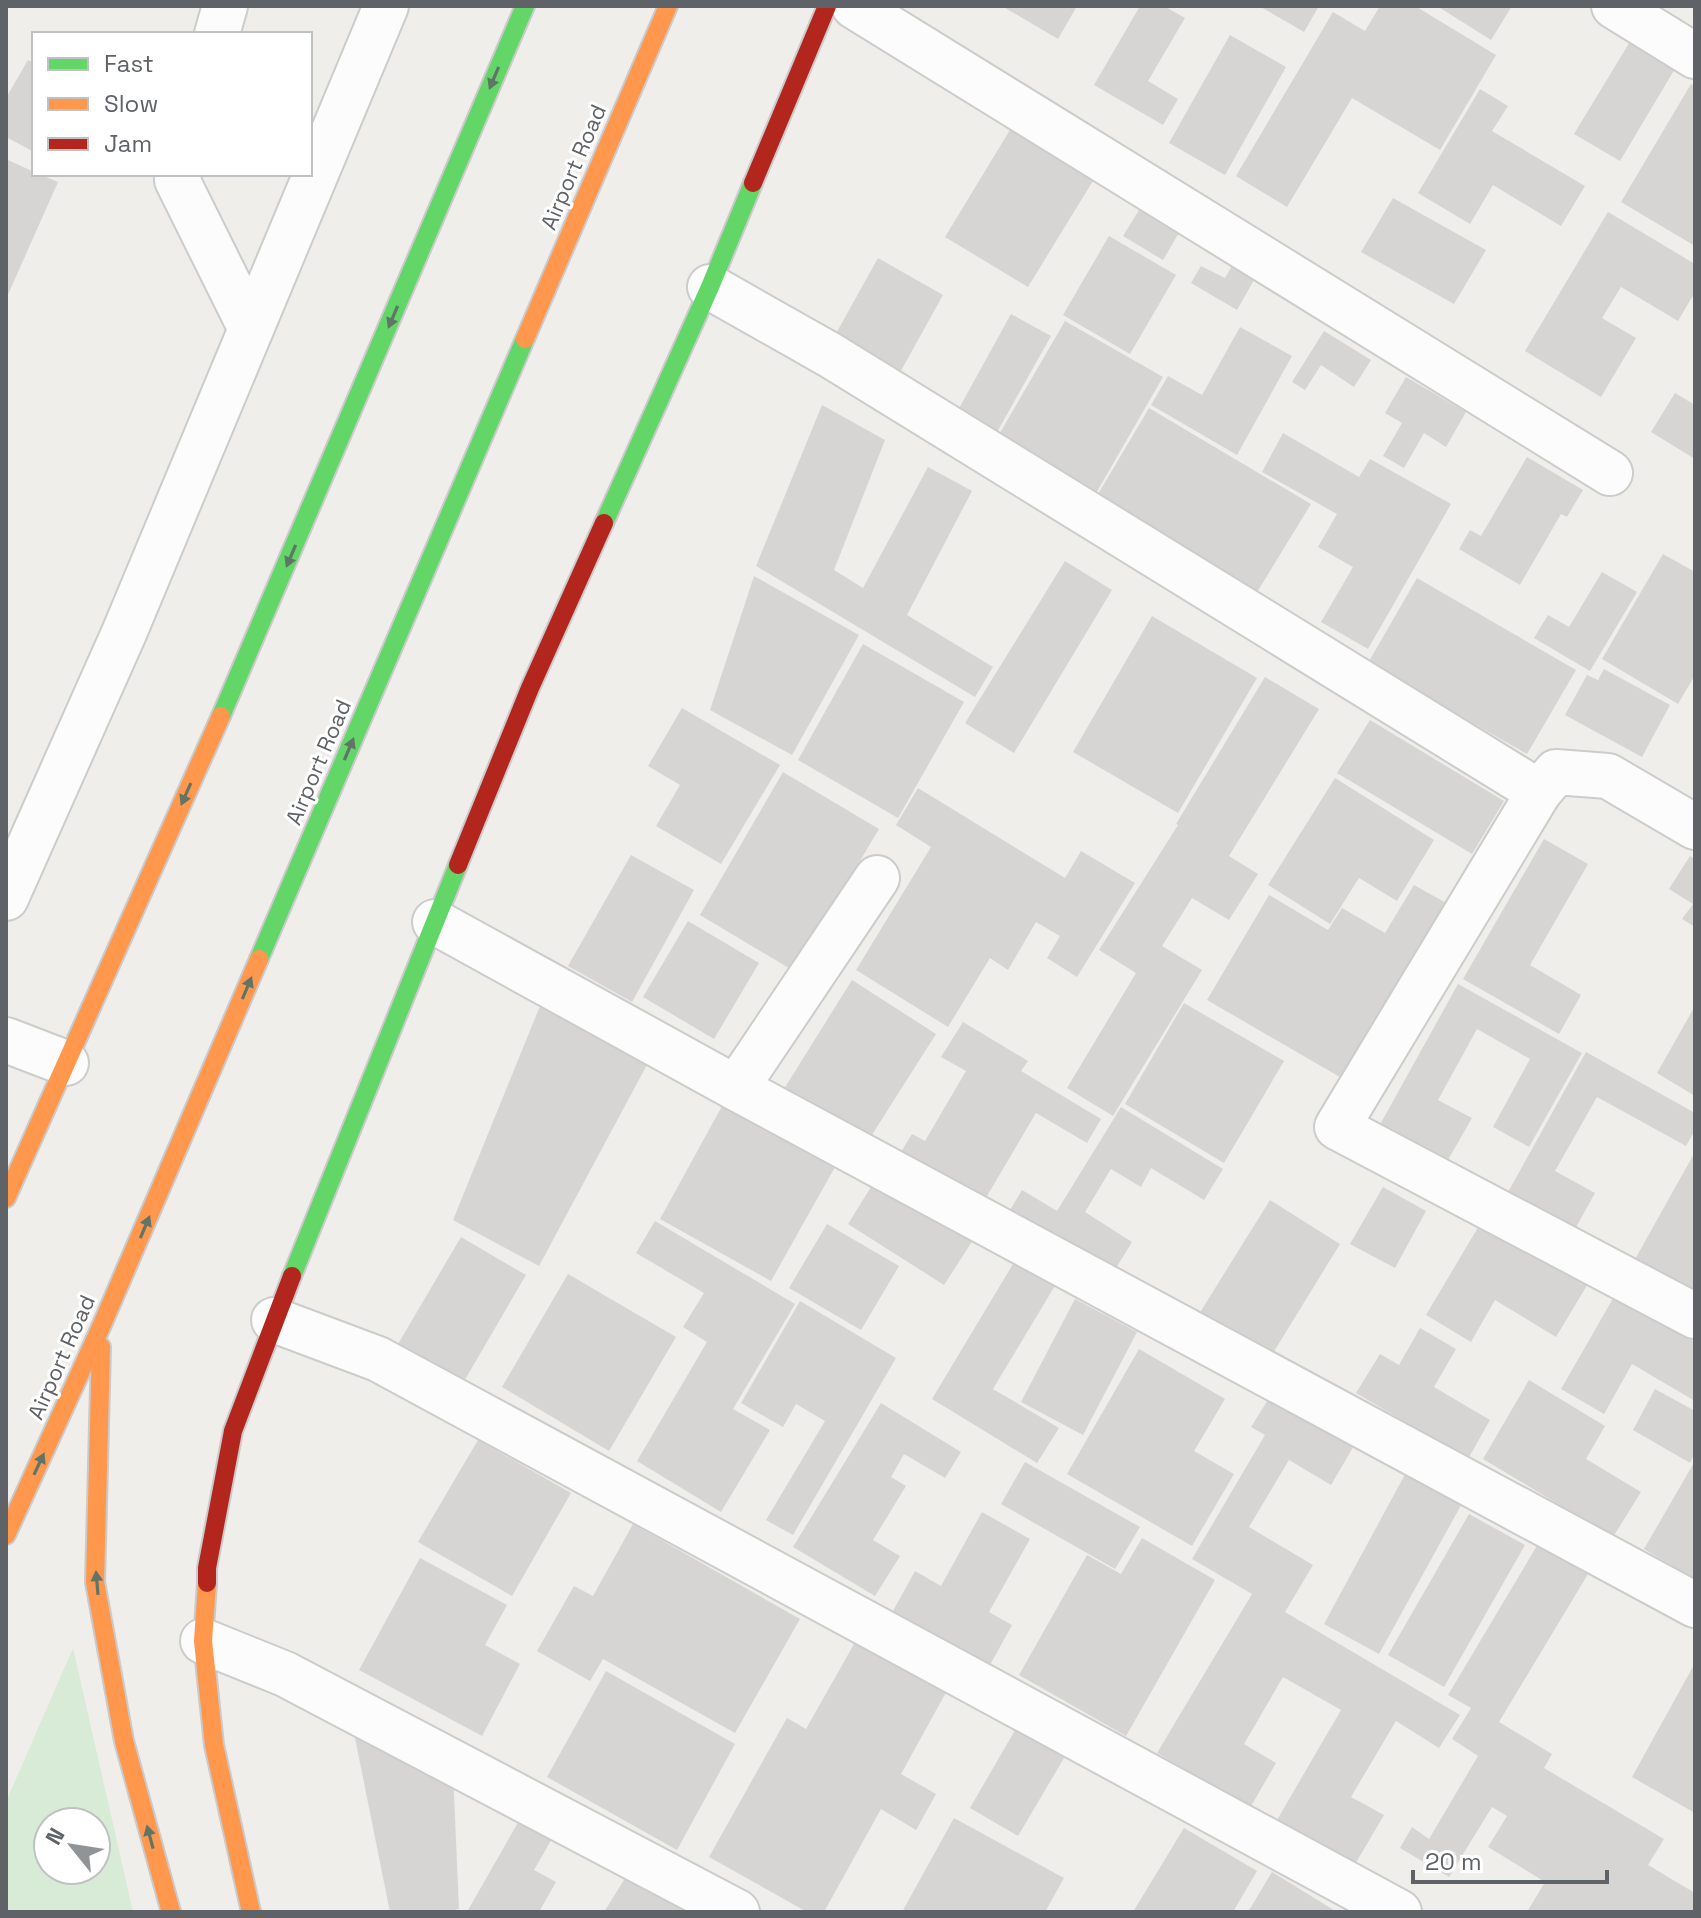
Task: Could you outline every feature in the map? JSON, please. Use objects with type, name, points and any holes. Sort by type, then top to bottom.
[{"type":"main road","points":[[6,1198],[257,635],[525,6]]},
{"type":"main road","name":"Airport Road","points":[[6,1535],[101,1327],[668,6]]},
{"type":"main road","points":[[251,1912],[214,1745],[203,1641],[207,1568],[233,1431],[274,1320],[530,688],[710,287],[827,6]]},
{"type":"main road","points":[[101,1327],[95,1582],[124,1741],[171,1912]]},
{"type":"street","points":[[218,32],[225,6]]},
{"type":"street","points":[[6,898],[124,633],[386,6]]},
{"type":"street","points":[[854,6],[1610,473]]},
{"type":"street","points":[[1614,6],[1695,56]]},
{"type":"street","points":[[178,176],[177,180],[251,329]]},
{"type":"street","points":[[710,287],[830,355],[1539,792]]},
{"type":"street","points":[[1695,827],[1608,776],[1556,772],[1539,792],[1337,1127],[1695,1316]]},
{"type":"street","points":[[736,1088],[877,878]]},
{"type":"street","points":[[435,922],[736,1088],[1695,1605]]},
{"type":"street","points":[[6,1040],[66,1063]]},
{"type":"street","points":[[274,1320],[378,1359],[1399,1912]]},
{"type":"street","points":[[203,1641],[285,1674],[737,1912]]},
{"type":"green space","points":[[73,1648],[109,1806],[32,1806],[32,1886],[112,1886],[112,1820],[133,1912],[6,1912],[6,1802]]},
{"type":"building","points":[[1002,6],[1077,6],[1058,39]]},
{"type":"building","points":[[1140,6],[1164,6],[1185,18],[1148,81],[1178,99],[1163,125],[1094,85]]},
{"type":"building","points":[[1259,6],[1319,6],[1304,32]]},
{"type":"building","points":[[1380,6],[1415,6],[1496,55],[1440,150],[1352,98],[1287,207],[1236,176],[1333,12],[1365,31]]},
{"type":"building","points":[[1437,6],[1512,6],[1491,40]]},
{"type":"building","points":[[1230,35],[1286,67],[1225,175],[1169,143]]},
{"type":"building","points":[[1631,40],[1676,67],[1620,161],[1574,134]]},
{"type":"building","points":[[28,60],[32,62],[32,151],[6,137],[6,98]]},
{"type":"building","points":[[1691,84],[1695,86],[1695,246],[1621,202]]},
{"type":"building","points":[[1480,89],[1508,106],[1492,131],[1585,186],[1561,226],[1493,185],[1470,224],[1418,193]]},
{"type":"building","points":[[1016,120],[1099,171],[1028,287],[945,237]]},
{"type":"building","points":[[6,159],[32,171],[32,176],[44,176],[58,182],[6,299]]},
{"type":"building","points":[[1147,197],[1186,221],[1163,260],[1123,236]]},
{"type":"building","points":[[1393,198],[1486,250],[1454,304],[1361,252]]},
{"type":"building","points":[[1608,212],[1695,264],[1695,292],[1678,321],[1621,287],[1602,318],[1636,338],[1601,397],[1525,351]]},
{"type":"building","points":[[1109,236],[1176,275],[1130,354],[1063,315]]},
{"type":"building","points":[[878,258],[943,295],[898,376],[833,339]]},
{"type":"building","points":[[1236,259],[1259,271],[1237,310],[1191,283],[1201,266],[1225,278]]},
{"type":"building","points":[[1011,314],[1051,336],[996,434],[957,412]]},
{"type":"building","points":[[1065,321],[1163,377],[1095,495],[997,438]]},
{"type":"building","points":[[1240,327],[1292,356],[1237,455],[1151,405],[1168,376],[1202,395]]},
{"type":"building","points":[[1324,331],[1371,360],[1354,387],[1321,365],[1305,390],[1292,382]]},
{"type":"building","points":[[1406,377],[1466,412],[1446,447],[1424,433],[1404,468],[1383,456],[1402,423],[1385,413]]},
{"type":"building","points":[[1675,393],[1695,405],[1695,459],[1651,432]]},
{"type":"building","points":[[822,405],[885,440],[834,570],[863,588],[928,467],[972,491],[907,615],[993,667],[975,697],[756,566]]},
{"type":"building","points":[[1149,408],[1311,504],[1254,597],[1094,501]]},
{"type":"building","points":[[1283,433],[1359,477],[1370,459],[1451,504],[1368,649],[1321,622],[1353,567],[1318,547],[1337,514],[1262,472]]},
{"type":"building","points":[[1527,457],[1583,490],[1567,517],[1561,514],[1520,585],[1459,549],[1470,530],[1481,536]]},
{"type":"building","points":[[1663,554],[1695,572],[1695,675],[1678,704],[1602,659]]},
{"type":"building","points":[[1065,561],[1112,590],[1014,753],[965,723]]},
{"type":"building","points":[[1602,572],[1637,592],[1590,671],[1534,638],[1548,615],[1569,627]]},
{"type":"building","points":[[754,576],[859,635],[792,755],[710,710]]},
{"type":"building","points":[[1417,578],[1576,670],[1527,754],[1368,663]]},
{"type":"building","points":[[1152,616],[1257,678],[1178,813],[1073,752]]},
{"type":"building","points":[[863,644],[964,702],[898,818],[798,760]]},
{"type":"building","points":[[1604,669],[1670,705],[1642,757],[1565,715],[1587,675],[1598,680]]},
{"type":"building","points":[[1265,677],[1319,709],[1229,856],[1258,874],[1229,920],[1192,898],[1162,946],[1202,970],[1113,1116],[1067,1088],[1136,973],[1099,950],[1178,825]]},
{"type":"building","points":[[682,708],[780,765],[721,864],[656,826],[680,785],[648,766]]},
{"type":"building","points":[[1370,720],[1504,801],[1472,854],[1337,773]]},
{"type":"building","points":[[783,772],[879,829],[794,971],[700,915]]},
{"type":"building","points":[[1335,778],[1434,840],[1397,901],[1359,878],[1330,924],[1268,885]]},
{"type":"building","points":[[918,788],[1065,878],[1081,851],[1135,883],[1077,977],[1047,958],[1060,936],[1036,922],[1008,970],[990,958],[948,1027],[856,970],[931,847],[896,825]]},
{"type":"building","points":[[1544,839],[1588,864],[1530,965],[1581,995],[1559,1034],[1463,979]]},
{"type":"building","points":[[631,855],[694,890],[632,1002],[568,966]]},
{"type":"building","points":[[1690,856],[1695,859],[1695,927],[1682,919],[1693,904],[1669,889]]},
{"type":"building","points":[[1414,885],[1448,904],[1345,1080],[1207,1000],[1269,895],[1328,930],[1342,908],[1385,933]]},
{"type":"building","points":[[688,921],[759,963],[714,1039],[643,997]]},
{"type":"building","points":[[852,980],[936,1034],[868,1141],[784,1089]]},
{"type":"building","points":[[1458,984],[1582,1053],[1529,1147],[1493,1127],[1530,1059],[1477,1029],[1438,1100],[1472,1118],[1444,1167],[1377,1130]]},
{"type":"building","points":[[1184,1003],[1284,1061],[1224,1163],[1125,1104]]},
{"type":"building","points":[[540,1006],[649,1061],[539,1266],[453,1220]]},
{"type":"building","points":[[1695,1006],[1695,1096],[1657,1073]]},
{"type":"building","points":[[963,1022],[1028,1061],[1021,1071],[1101,1119],[1087,1143],[1036,1113],[984,1201],[901,1152],[912,1134],[925,1141],[966,1071],[941,1057]]},
{"type":"building","points":[[1586,1052],[1695,1113],[1695,1130],[1686,1146],[1597,1097],[1555,1171],[1595,1193],[1570,1238],[1503,1201]]},
{"type":"building","points":[[727,1097],[839,1160],[771,1281],[660,1219]]},
{"type":"building","points":[[1121,1107],[1223,1169],[1204,1200],[1151,1168],[1141,1187],[1111,1169],[1085,1212],[1132,1242],[1110,1278],[1007,1215],[1022,1190],[1057,1211]]},
{"type":"building","points":[[1695,1152],[1695,1307],[1629,1270]]},
{"type":"building","points":[[876,1179],[973,1240],[944,1285],[848,1224]]},
{"type":"building","points":[[1383,1187],[1426,1211],[1395,1268],[1350,1244]]},
{"type":"building","points":[[1270,1200],[1340,1244],[1270,1358],[1199,1314]]},
{"type":"building","points":[[1483,1219],[1589,1282],[1556,1337],[1495,1300],[1471,1342],[1426,1315]]},
{"type":"building","points":[[655,1221],[795,1304],[733,1409],[770,1430],[721,1512],[637,1461],[707,1342],[683,1327],[704,1293],[636,1253]]},
{"type":"building","points":[[827,1224],[899,1266],[861,1330],[789,1288]]},
{"type":"building","points":[[461,1237],[526,1275],[463,1383],[398,1344]]},
{"type":"building","points":[[1016,1259],[1056,1284],[993,1389],[1059,1428],[1037,1463],[932,1399]]},
{"type":"building","points":[[568,1274],[676,1337],[609,1451],[502,1387]]},
{"type":"building","points":[[1615,1295],[1695,1342],[1695,1401],[1632,1364],[1604,1414],[1561,1389]]},
{"type":"building","points":[[1075,1299],[1137,1332],[1083,1435],[1021,1402]]},
{"type":"building","points":[[800,1301],[896,1358],[793,1535],[766,1520],[825,1421],[796,1404],[783,1427],[741,1403]]},
{"type":"building","points":[[1420,1328],[1456,1349],[1434,1387],[1490,1420],[1468,1459],[1356,1393],[1380,1354],[1399,1365]]},
{"type":"building","points":[[1139,1349],[1225,1399],[1194,1451],[1234,1474],[1192,1546],[1067,1474]]},
{"type":"building","points":[[1529,1380],[1605,1426],[1586,1459],[1641,1492],[1613,1537],[1483,1459]]},
{"type":"building","points":[[1655,1389],[1695,1411],[1695,1453],[1690,1463],[1633,1430]]},
{"type":"building","points":[[1271,1395],[1355,1444],[1331,1485],[1289,1460],[1249,1527],[1313,1565],[1285,1612],[1460,1715],[1439,1748],[1396,1721],[1351,1797],[1384,1815],[1354,1866],[1277,1820],[1341,1710],[1283,1677],[1244,1744],[1276,1763],[1250,1808],[1157,1753],[1252,1594],[1192,1559],[1265,1435],[1251,1427]]},
{"type":"building","points":[[881,1403],[961,1452],[945,1478],[904,1454],[891,1477],[906,1486],[873,1540],[900,1556],[875,1596],[793,1547]]},
{"type":"building","points":[[478,1440],[571,1493],[512,1596],[418,1542]]},
{"type":"building","points":[[1695,1461],[1695,1580],[1644,1549]]},
{"type":"building","points":[[1025,1462],[1140,1527],[1115,1569],[1001,1504]]},
{"type":"building","points":[[1409,1467],[1465,1498],[1379,1654],[1324,1624]]},
{"type":"building","points":[[982,1512],[1030,1539],[989,1612],[1012,1625],[990,1665],[893,1611],[915,1571],[941,1586]]},
{"type":"building","points":[[1469,1514],[1525,1545],[1444,1687],[1388,1655]]},
{"type":"building","points":[[633,1524],[800,1619],[735,1733],[603,1659],[590,1681],[537,1651],[574,1586],[593,1596]]},
{"type":"building","points":[[1142,1538],[1215,1580],[1126,1736],[1019,1675],[1087,1555],[1121,1574]]},
{"type":"building","points":[[1538,1544],[1588,1574],[1499,1722],[1552,1754],[1544,1768],[1664,1839],[1648,1865],[1695,1893],[1695,1912],[1527,1912],[1545,1882],[1488,1847],[1507,1816],[1492,1807],[1449,1877],[1400,1848],[1412,1827],[1429,1839],[1478,1756],[1452,1739],[1471,1708],[1448,1695]]},
{"type":"building","points":[[420,1558],[507,1605],[485,1645],[520,1664],[482,1736],[359,1670]]},
{"type":"building","points":[[858,1637],[949,1687],[901,1774],[936,1794],[916,1830],[881,1809],[824,1912],[807,1912],[709,1857],[787,1718],[806,1729]]},
{"type":"building","points":[[1695,1663],[1695,1813],[1632,1777]]},
{"type":"building","points":[[606,1671],[735,1744],[677,1850],[547,1777]]},
{"type":"building","points":[[1018,1725],[1067,1753],[1018,1836],[970,1808]]},
{"type":"building","points":[[353,1728],[453,1771],[459,1909],[390,1912]]},
{"type":"building","points":[[954,1818],[1064,1878],[1045,1912],[902,1912]]},
{"type":"building","points":[[520,1819],[553,1837],[534,1870],[556,1882],[539,1912],[467,1912]]},
{"type":"building","points":[[1184,1828],[1257,1871],[1233,1912],[1133,1912]]},
{"type":"building","points":[[1272,1872],[1337,1912],[1248,1912]]},
{"type":"building","points":[[627,1875],[685,1912],[604,1912]]},
{"type":"traffic: fast","points":[[221,716],[525,6]]},
{"type":"traffic: fast","points":[[604,523],[753,183]]},
{"type":"traffic: fast","points":[[259,959],[525,339]]},
{"type":"traffic: fast","points":[[292,1276],[458,865]]},
{"type":"traffic: slow","points":[[525,339],[668,6]]},
{"type":"traffic: slow","points":[[6,1198],[221,716]]},
{"type":"traffic: slow","points":[[6,1535],[101,1327],[259,959]]},
{"type":"traffic: slow","points":[[101,1347],[95,1582],[124,1741],[171,1912]]},
{"type":"traffic: slow","points":[[207,1583],[203,1641],[214,1745],[251,1912]]},
{"type":"traffic: jam","points":[[753,183],[827,6]]},
{"type":"traffic: jam","points":[[458,865],[530,688],[604,523]]},
{"type":"traffic: jam","points":[[207,1583],[207,1568],[233,1431],[292,1276]]}]
